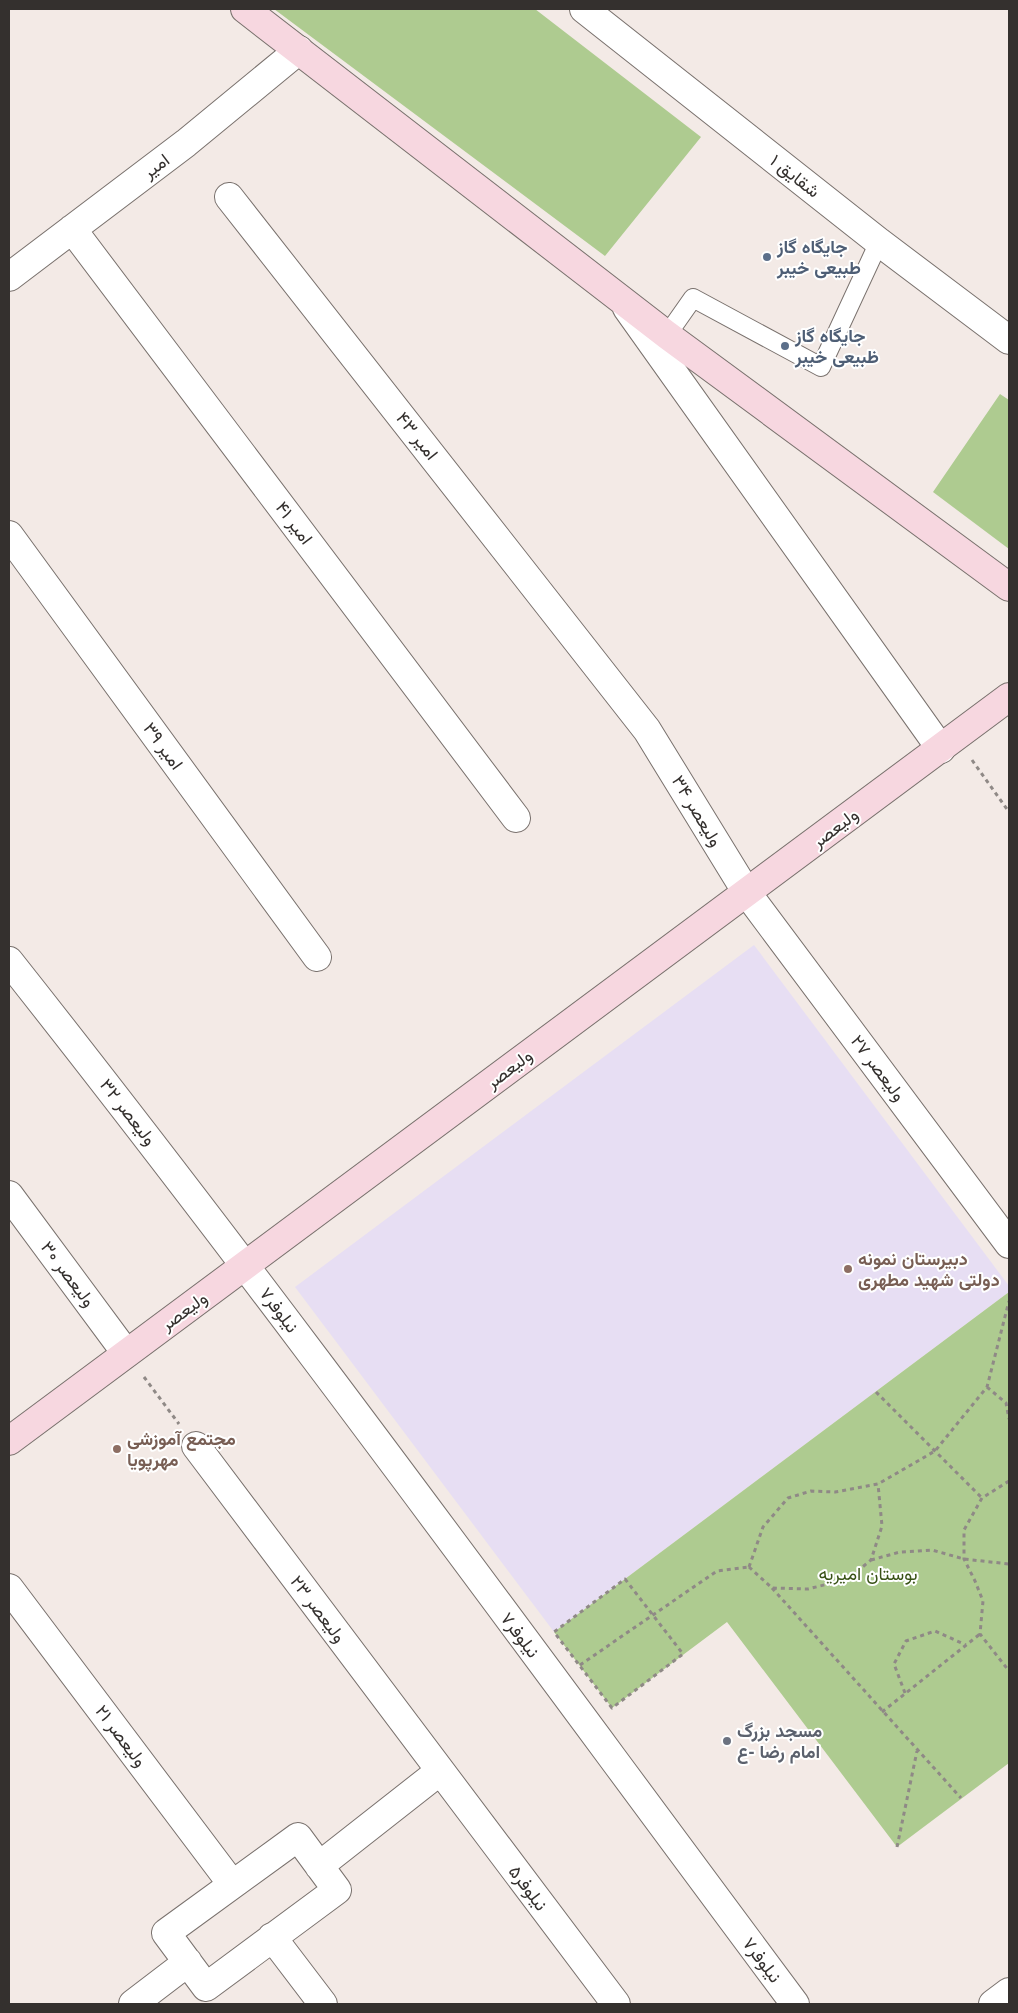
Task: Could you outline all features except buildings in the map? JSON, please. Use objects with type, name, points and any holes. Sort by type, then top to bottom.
[{"type":"street","points":[[245,9],[622,301],[1009,587]]},
{"type":"street","name":"شقایق ۱","points":[[584,9],[879,242],[1009,340]]},
{"type":"street","name":"امیر","points":[[9,276],[186,143],[299,50]]},
{"type":"street","name":"امیر ۴۳","points":[[229,197],[647,730]]},
{"type":"street","name":"امیر ۴۱","points":[[72,229],[516,818]]},
{"type":"street","points":[[622,301],[948,743]]},
{"type":"street","name":"امیر ۳۹","points":[[9,536],[317,957]]},
{"type":"street","name":"ولیعصر","points":[[9,1441],[1009,697]]},
{"type":"street","name":"ولیعصر ۳۴","points":[[647,730],[747,893]]},
{"type":"street","name":"ولیعصر ۲۷","points":[[747,893],[1009,1244]]},
{"type":"street","name":"ولیعصر ۳۲","points":[[9,961],[246,1265]]},
{"type":"street","name":"ولیعصر ۳۰","points":[[9,1195],[126,1354]]},
{"type":"street","name":"نیلوفر۷","points":[[246,1265],[795,2004]]},
{"type":"street","name":"ولیعصر ۲۳","points":[[196,1446],[440,1771]]},
{"type":"street","name":"ولیعصر ۲۱","points":[[9,1588],[232,1884]]},
{"type":"street","points":[[319,1866],[440,1771]]},
{"type":"street","name":"نیلوفر۵","points":[[440,1771],[616,2004]]},
{"type":"street","points":[[298,1837],[319,1866],[337,1890],[206,1986],[166,1933],[298,1837]]},
{"type":"street","points":[[272,1937],[323,2004]]},
{"type":"street","points":[[133,2004],[188,1962]]},
{"type":"street","points":[[993,2004],[1009,1992]]},
{"type":"lane","points":[[667,335],[693,298],[821,367],[879,242]]},
{"type":"path","points":[[948,743],[1009,812]]},
{"type":"path","points":[[748,1567],[764,1528],[788,1498],[811,1491],[835,1492],[878,1484],[935,1451],[987,1387],[1009,1300]]},
{"type":"path","points":[[126,1354],[196,1446]]},
{"type":"path","points":[[987,1387],[1008,1403],[1009,1419]]},
{"type":"path","points":[[876,1392],[982,1498]]},
{"type":"path","points":[[1009,1481],[982,1498],[964,1530],[964,1559],[982,1601],[980,1634],[1009,1671]]},
{"type":"path","points":[[871,1560],[882,1526],[878,1484]]},
{"type":"path","points":[[772,1588],[808,1589],[848,1579],[871,1560],[900,1552],[932,1550],[964,1559],[1009,1564]]},
{"type":"path","points":[[580,1666],[717,1571],[748,1567],[772,1588],[961,1798]]},
{"type":"path","points":[[625,1579],[653,1616],[684,1654],[612,1708],[554,1632],[625,1579]]},
{"type":"path","points":[[905,1694],[894,1664],[906,1641],[936,1631],[966,1645]]},
{"type":"path","points":[[882,1712],[980,1634]]},
{"type":"path","points":[[1003,1663],[1009,1664]]},
{"type":"path","points":[[896,1847],[917,1750]]},
{"type":"shaded area","points":[[754,945],[1009,1286],[1009,1292],[554,1632],[295,1287]]},
{"type":"green space","points":[[274,9],[535,9],[701,137],[605,256]]},
{"type":"green space","points":[[1000,394],[1009,400],[1009,549],[933,492]]},
{"type":"green space","name":"بوستان امیریه","points":[[1009,1292],[1009,1763],[897,1847],[727,1622],[612,1708],[554,1632]]},
{"type":"place","name":"جایگاه گاز طبیعی خیبر","points":[[767,257]]},
{"type":"place","name":"جایگاه گاز ظبیعی خیبر","points":[[785,346]]},
{"type":"place","name":"دبیرستان نمونه دولتی شهید مطهری","points":[[848,1269]]},
{"type":"place","name":"مجتمع آموزشی مهرپویا","points":[[117,1449]]},
{"type":"place","name":"مسجد بزرگ امام رضا -ع","points":[[727,1741]]}]
